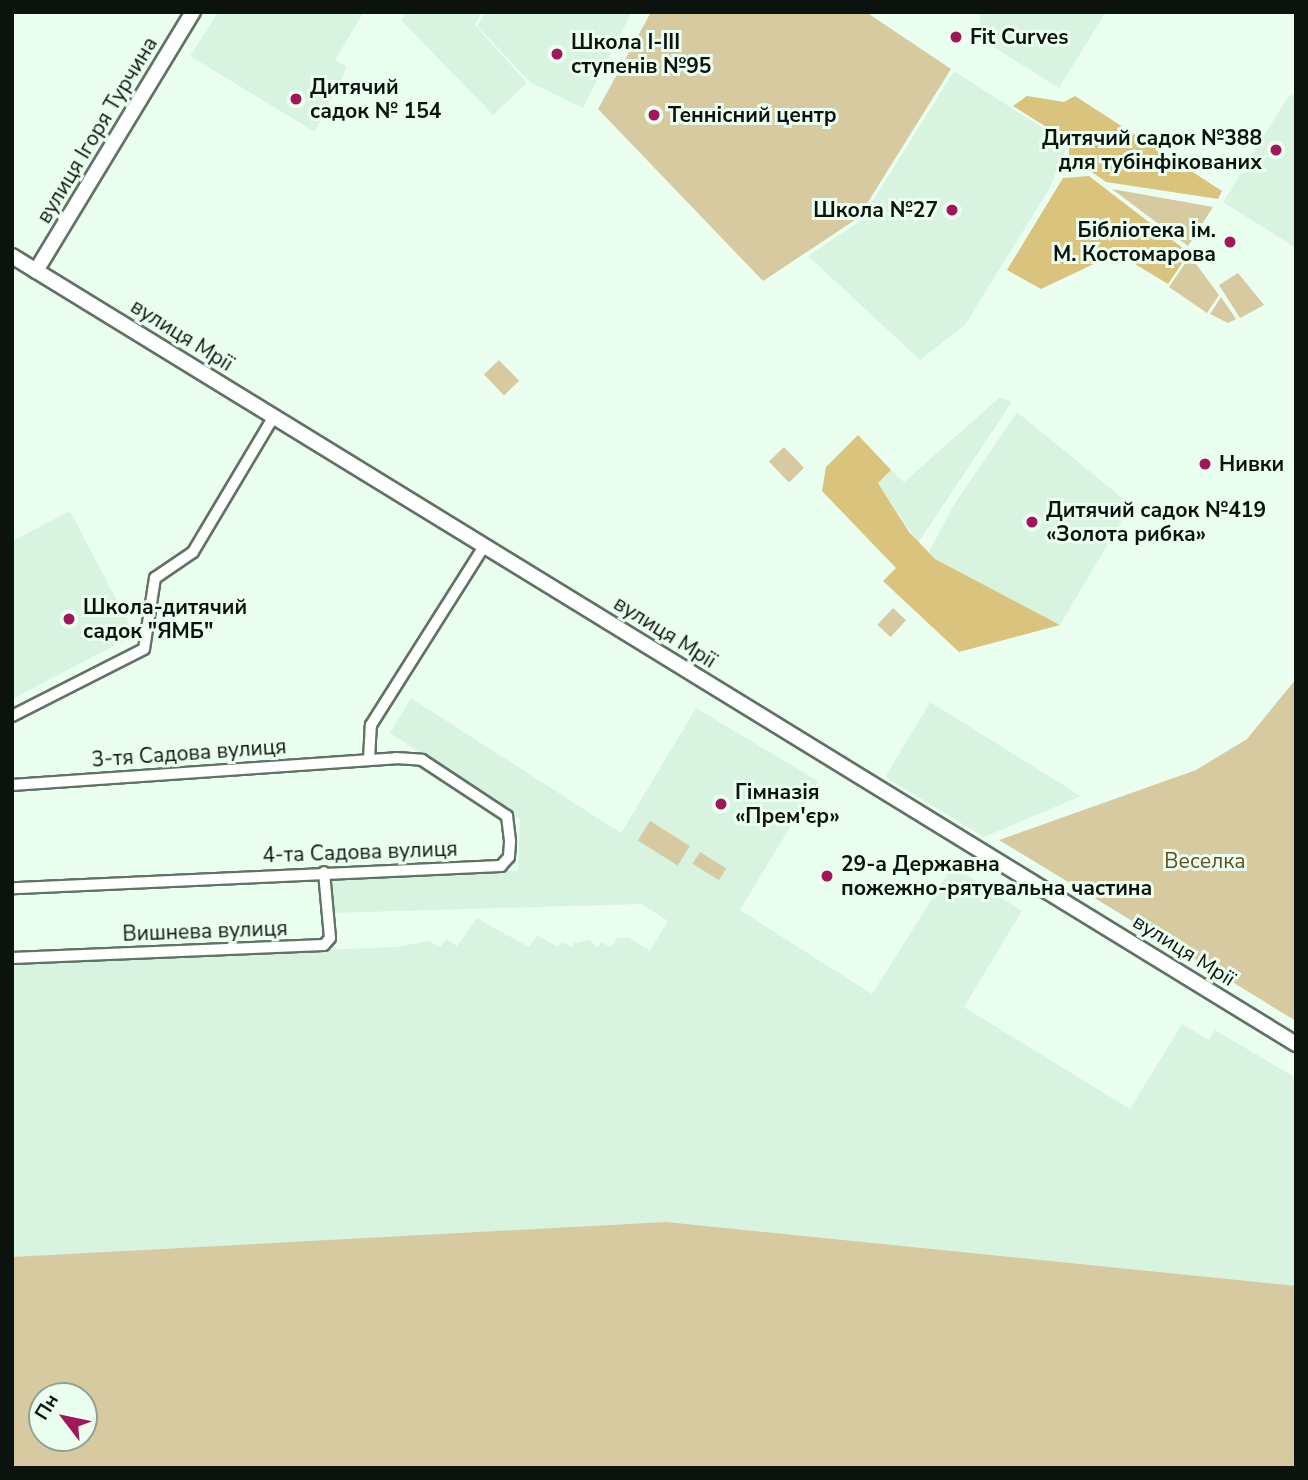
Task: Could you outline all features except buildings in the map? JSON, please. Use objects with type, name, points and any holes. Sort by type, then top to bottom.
[{"type":"street","name":"вулиця Ігоря Турчина","points":[[36,271],[193,12]]},
{"type":"street","name":"вулиця Мрії","points":[[12,256],[1296,1044]]},
{"type":"street","points":[[12,716],[144,649],[155,578],[193,552],[274,416]]},
{"type":"street","points":[[369,760],[371,725],[484,546]]},
{"type":"street","name":"4-та Садова вулиця","points":[[12,888],[501,866],[509,857],[510,821],[507,816],[427,762],[396,758],[369,760]]},
{"type":"street","name":"3-тя Садова вулиця","points":[[12,785],[369,760]]},
{"type":"street","name":"Вишнева вулиця","points":[[12,958],[324,945],[330,938],[324,872]]},
{"type":"shaded area","name":"Дитячий садок № 154","points":[[218,12],[364,12],[335,60],[347,67],[315,132],[190,56]]},
{"type":"shaded area","points":[[407,12],[482,12],[475,25],[527,83],[493,115],[401,20]]},
{"type":"shaded area","name":"Школа І-ІІІ ступенів №95","points":[[486,12],[632,12],[583,108],[531,83],[477,26]]},
{"type":"shaded area","points":[[981,12],[1106,12],[1059,88],[978,37]]},
{"type":"shaded area","name":"Школа №27","points":[[954,71],[1068,144],[1049,189],[965,325],[920,360],[808,256],[860,221]]},
{"type":"shaded area","name":"Дитячий садок №388 для тубінфікованих","points":[[1296,93],[1296,248],[1223,202],[1288,97]]},
{"type":"shaded area","points":[[1027,96],[1064,102],[1075,96],[1222,191],[1218,199],[1106,182],[1069,156],[1069,141],[1013,106]]},
{"type":"shaded area","points":[[1089,176],[1189,253],[1168,284],[1110,249],[1098,262],[1041,289],[1007,270],[1063,178]]},
{"type":"shaded area","points":[[1000,397],[1012,402],[918,543],[878,483],[891,470],[904,482]]},
{"type":"shaded area","name":"Дитячий садок №419 «Золота рибка»","points":[[1017,412],[1131,505],[1060,625],[935,559],[929,552],[953,506]]},
{"type":"shaded area","points":[[858,435],[891,470],[878,483],[909,532],[935,559],[1060,625],[959,652],[883,581],[896,568],[822,491],[826,467]]},
{"type":"shaded area","name":"Школа-дитячий садок \"ЯМБ\"","points":[[70,511],[135,635],[12,699],[12,541]]},
{"type":"shaded area","points":[[411,698],[621,833],[696,708],[818,781],[740,910],[872,994],[953,866],[1022,911],[964,1007],[1130,1109],[1182,1024],[1209,1040],[1215,1030],[1296,1078],[1296,1468],[12,1468],[12,961],[396,947],[429,941],[440,947],[446,939],[457,946],[477,918],[529,947],[537,935],[558,947],[562,942],[572,947],[574,943],[589,940],[598,947],[601,942],[611,947],[617,938],[628,937],[650,951],[668,921],[641,904],[334,913],[332,877],[518,871],[520,819],[390,733]]},
{"type":"shaded area","points":[[930,702],[1081,796],[984,837],[885,777]]},
{"type":"green space","points":[[651,12],[866,12],[951,69],[858,218],[763,281],[598,109]]},
{"type":"green space","points":[[1112,189],[1213,207],[1188,246]]},
{"type":"green space","points":[[1190,256],[1219,295],[1207,313],[1169,287]]},
{"type":"green space","points":[[1238,273],[1264,305],[1240,318],[1219,285]]},
{"type":"green space","points":[[1221,297],[1236,319],[1228,323],[1210,314]]},
{"type":"green space","points":[[499,360],[519,381],[504,395],[484,375]]},
{"type":"green space","points":[[784,447],[804,468],[789,482],[769,462]]},
{"type":"green space","points":[[893,608],[906,620],[890,637],[877,625]]},
{"type":"green space","name":"Веселка","points":[[1296,679],[1296,1021],[999,840],[1196,770],[1247,739]]},
{"type":"green space","points":[[650,821],[690,846],[678,865],[638,841]]},
{"type":"green space","points":[[700,852],[726,868],[719,880],[693,864]]},
{"type":"green space","points":[[666,1222],[1296,1286],[1296,1468],[12,1468],[12,1257]]},
{"type":"place","name":"Fit Curves","points":[[956,37]]},
{"type":"place","name":"Школа І-ІІІ ступенів №95","points":[[557,54]]},
{"type":"place","name":"Дитячий садок № 154","points":[[296,99]]},
{"type":"place","name":"Теннісний центр","points":[[654,115]]},
{"type":"place","name":"Дитячий садок №388 для тубінфікованих","points":[[1276,150]]},
{"type":"place","name":"Школа №27","points":[[952,210]]},
{"type":"place","name":"Бібліотека ім. М. Костомарова","points":[[1230,242]]},
{"type":"place","name":"Нивки","points":[[1205,464]]},
{"type":"place","name":"Дитячий садок №419 «Золота рибка»","points":[[1032,522]]},
{"type":"place","name":"Школа-дитячий садок \"ЯМБ\"","points":[[69,619]]},
{"type":"place","name":"Гімназія «Прем'єр»","points":[[721,804]]},
{"type":"place","name":"29-а Державна пожежно-рятувальна частина","points":[[827,876]]}]
